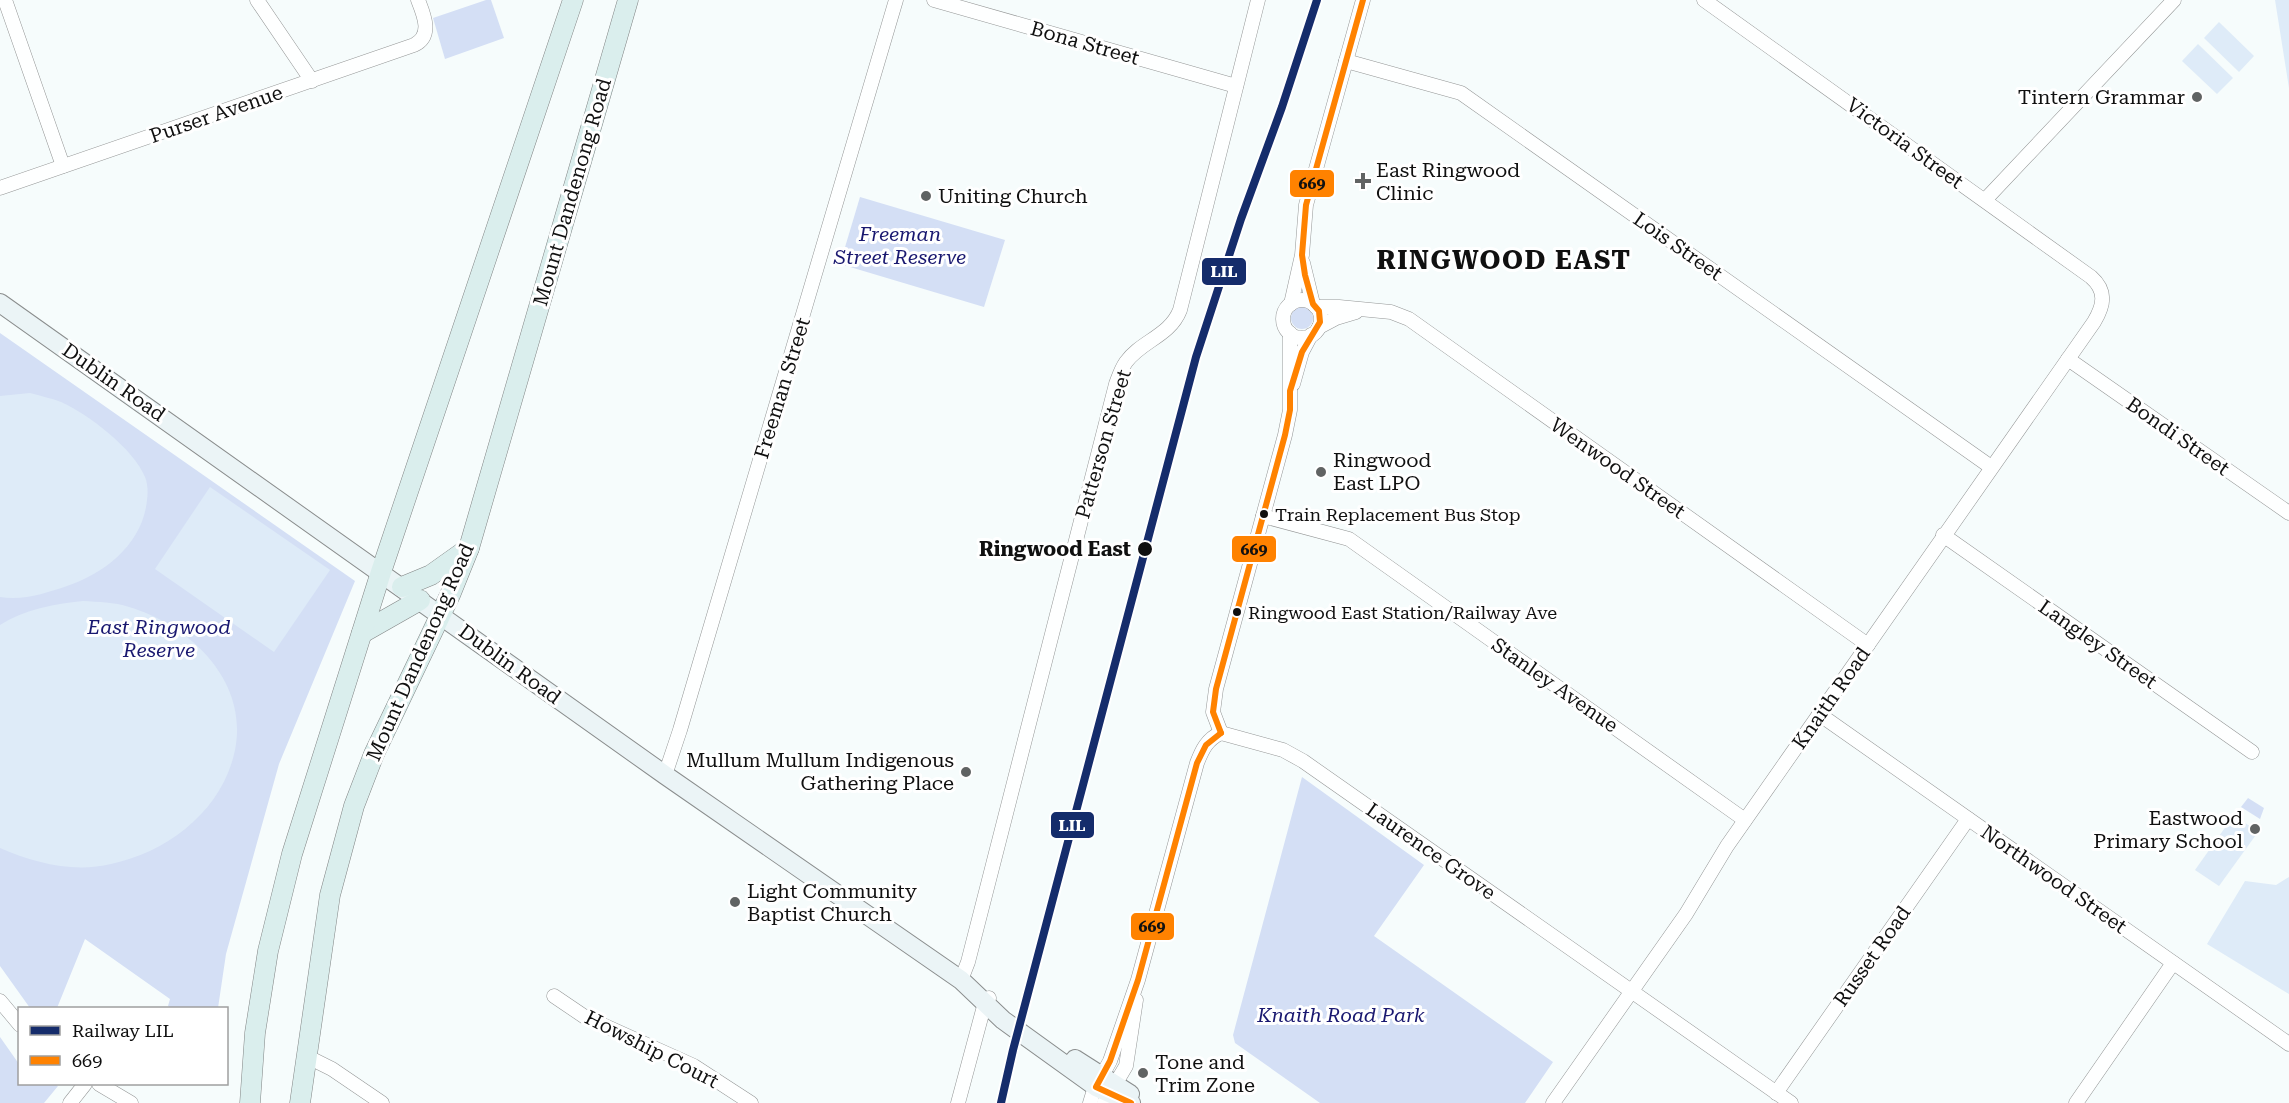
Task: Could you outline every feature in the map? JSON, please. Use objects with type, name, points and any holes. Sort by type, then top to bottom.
[{"type":"main road","points":[[250,1103],[255,1033],[274,920],[292,854],[381,572],[573,0]]},
{"type":"main road","name":"Mount Dandenong Road","points":[[300,1103],[330,896],[354,806],[374,754],[441,615],[469,548],[628,0]]},
{"type":"main road","name":"Dublin Road","points":[[0,303],[665,775],[962,980],[1024,1029],[1078,1061],[1103,1091],[1131,1103]]},
{"type":"main road","points":[[402,587],[431,575],[469,548]]},
{"type":"main road","points":[[362,633],[420,600]]},
{"type":"main road","name":"Dublin Road","points":[[1103,1091],[1140,1103]]},
{"type":"street","points":[[5,0],[63,166]]},
{"type":"street","points":[[257,0],[312,81]]},
{"type":"street","name":"Purser Avenue","points":[[0,188],[414,45],[420,42],[425,32],[424,17],[418,0]]},
{"type":"street","name":"Freeman Street","points":[[665,775],[688,705],[897,0]]},
{"type":"street","name":"Bona Street","points":[[934,0],[1236,86]]},
{"type":"street","name":"Patterson Street","points":[[962,980],[1118,377],[1133,354],[1167,329],[1177,318],[1190,276],[1258,0]]},
{"type":"street","points":[[1315,331],[1302,338],[1290,333],[1283,317],[1291,304],[1302,255],[1306,205],[1363,0]]},
{"type":"street","name":"Victoria Street","points":[[1704,0],[2091,277],[2102,291]]},
{"type":"street","points":[[1984,200],[2174,0]]},
{"type":"street","name":"Lois Street","points":[[1346,61],[1461,93],[1991,467]]},
{"type":"street","points":[[1290,391],[1302,352],[1315,331],[1320,316],[1302,255]]},
{"type":"street","name":"Knaith Road","points":[[1552,1103],[1686,914],[1745,820],[2099,313],[2103,305],[2102,291]]},
{"type":"street","points":[[1291,304],[1304,300],[1315,305]]},
{"type":"street","name":"Wenwood Street","points":[[1315,305],[1391,312],[1408,319],[1868,645]]},
{"type":"street","name":"Wenwood Street","points":[[1315,331],[1336,318],[1361,310]]},
{"type":"street","points":[[1103,1091],[1126,1066],[1134,1027],[1138,980],[1197,763],[1207,743],[1221,733],[1213,712],[1216,689],[1290,410],[1290,333]]},
{"type":"street","name":"Bondi Street","points":[[2068,358],[2289,513]]},
{"type":"street","name":"Stanley Avenue","points":[[1263,516],[1349,539],[1745,820]]},
{"type":"street","name":"Langley Street","points":[[1943,536],[2252,752]]},
{"type":"street","name":"Northwood Street","points":[[1819,714],[2289,1044]]},
{"type":"street","name":"Laurence Grove","points":[[1221,733],[1291,753],[1791,1103]]},
{"type":"street","name":"Russet Road","points":[[1776,1093],[1968,819]]},
{"type":"street","points":[[2076,1103],[2173,963]]},
{"type":"street","name":"Howship Court","points":[[554,996],[585,1017],[694,1066],[751,1103]]},
{"type":"street","points":[[958,1103],[987,1000]]},
{"type":"street","points":[[0,1001],[18,1023]]},
{"type":"street","points":[[306,1056],[332,1069],[382,1103]]},
{"type":"street","points":[[70,1103],[84,1085]]},
{"type":"street","points":[[102,1085],[131,1103]]},
{"type":"green space","points":[[491,0],[504,38],[445,59],[433,18]]},
{"type":"green space","points":[[2275,0],[2289,0],[2289,88]]},
{"type":"green space","points":[[2219,22],[2254,56],[2239,72],[2204,38]]},
{"type":"green space","points":[[2198,44],[2233,78],[2217,94],[2182,61]]},
{"type":"green space","name":"Freeman Street Reserve","points":[[860,197],[1005,240],[984,307],[840,264]]},
{"type":"green space","points":[[1302,307],[1312,314],[1313,318],[1306,328],[1302,329],[1292,322],[1291,318],[1298,308]]},
{"type":"green space","name":"East Ringwood Reserve","points":[[0,333],[355,581],[279,764],[226,954],[218,1007],[170,1007],[170,999],[85,939],[57,1007],[29,1007],[0,966]]},
{"type":"green space","points":[[30,393],[72,408],[97,424],[121,444],[145,477],[148,488],[147,500],[144,516],[130,543],[120,554],[95,573],[43,594],[17,598],[0,597],[0,396]]},
{"type":"green space","points":[[210,487],[330,570],[274,652],[155,569]]},
{"type":"green space","points":[[83,601],[112,603],[152,615],[193,642],[210,659],[224,679],[233,701],[237,725],[235,750],[229,772],[206,809],[190,825],[153,850],[132,858],[97,867],[69,867],[40,862],[0,848],[0,625],[40,608]]},
{"type":"green space","name":"Knaith Road Park","points":[[1302,777],[1424,865],[1374,936],[1553,1062],[1525,1103],[1320,1103],[1235,1043],[1233,1035]]},
{"type":"green space","points":[[2248,798],[2264,808],[2260,819],[2241,807]]},
{"type":"green space","points":[[2234,815],[2258,832],[2219,886],[2195,870]]},
{"type":"green space","points":[[2289,877],[2289,994],[2207,944],[2245,881],[2276,885]]},
{"type":"green space","points":[[0,1037],[18,1063],[18,1085],[58,1086],[44,1103],[0,1103]]},
{"type":"rail line","name":"LIL","points":[[1001,1103],[1196,357],[1317,0]]},
{"type":"transit line","name":"669","points":[[1221,733],[1213,712],[1216,689],[1285,435],[1290,410],[1290,391],[1302,352],[1320,322],[1319,311],[1313,304],[1305,275],[1302,255],[1306,205],[1363,0]]},
{"type":"transit line","name":"669","points":[[1131,1103],[1096,1087],[1110,1061],[1138,980],[1197,763],[1206,745],[1221,733]]},
{"type":"place","name":"Tintern Grammar","points":[[2197,97]]},
{"type":"place","name":"East Ringwood Clinic","points":[[1363,181]]},
{"type":"place","name":"Uniting Church","points":[[926,196]]},
{"type":"place","name":"Ringwood East LPO","points":[[1321,472]]},
{"type":"place","name":"Train Replacement Bus Stop","points":[[1264,514]]},
{"type":"place","name":"Ringwood East","points":[[1145,549]]},
{"type":"place","name":"Ringwood East Station/Railway Ave","points":[[1237,612]]},
{"type":"place","name":"Mullum Mullum Indigenous Gathering Place","points":[[966,772]]},
{"type":"place","name":"Eastwood Primary School","points":[[2255,829]]},
{"type":"place","name":"Light Community Baptist Church","points":[[735,902]]},
{"type":"place","name":"Tone and Trim Zone","points":[[1143,1073]]},
{"type":"district","name":"RINGWOOD EAST","points":[[1504,260]]}]
